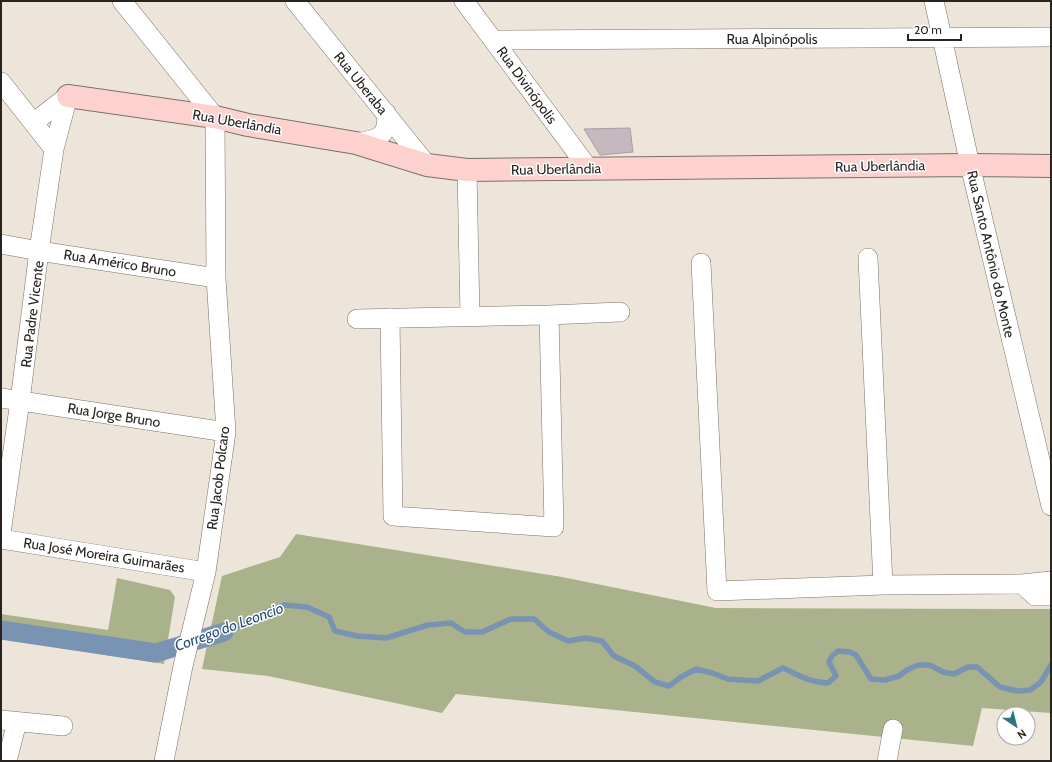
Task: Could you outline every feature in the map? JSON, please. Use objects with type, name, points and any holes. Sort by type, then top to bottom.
[{"type":"street","points":[[122,1],[215,117]]},
{"type":"street","name":"Rua Uberaba","points":[[295,1],[427,165]]},
{"type":"street","name":"Rua Divinópolis","points":[[464,1],[589,169]]},
{"type":"street","name":"Rua Santo Antônio do Monte","points":[[934,1],[970,165],[1051,506]]},
{"type":"street","name":"Rua Alpinópolis","points":[[494,40],[1051,37]]},
{"type":"street","points":[[1,82],[54,150]]},
{"type":"street","points":[[33,123],[68,96]]},
{"type":"street","name":"Rua Uberlândia","points":[[68,96],[215,117],[248,125],[356,143],[427,165],[467,170],[970,165],[1051,166]]},
{"type":"street","name":"Rua Padre Vicente","points":[[1,533],[54,150],[68,96]]},
{"type":"street","points":[[356,143],[372,140],[383,133],[388,124],[386,113]]},
{"type":"street","name":"Rua Jacob Polcaro","points":[[164,761],[195,612],[206,572],[226,432],[216,278],[215,117]]},
{"type":"street","points":[[467,170],[470,317]]},
{"type":"street","name":"Rua Américo Bruno","points":[[1,244],[216,278]]},
{"type":"street","points":[[868,258],[883,585]]},
{"type":"street","points":[[701,263],[717,592],[883,585],[1022,584],[1051,582]]},
{"type":"street","points":[[357,319],[620,312]]},
{"type":"street","points":[[390,318],[392,516],[554,526],[549,315]]},
{"type":"street","name":"Rua Jorge Bruno","points":[[1,398],[226,432]]},
{"type":"street","name":"Rua José Moreira Guimarães","points":[[1,539],[206,572]]},
{"type":"street","points":[[1022,584],[1035,596],[1051,596]]},
{"type":"street","points":[[7,761],[9,721],[63,726]]},
{"type":"street","points":[[886,761],[893,729]]},
{"type":"green space","points":[[296,534],[562,577],[716,608],[1051,609],[1051,713],[1036,712],[1036,706],[996,706],[996,709],[982,708],[973,746],[456,694],[442,713],[268,676],[202,669],[222,576],[280,557]]},
{"type":"green space","points":[[117,578],[170,590],[175,597],[164,664],[1,639],[1,614],[108,630]]},
{"type":"building","points":[[630,128],[633,152],[600,155],[584,129]]},
{"type":"waterway","name":"Corrego do Leoncio","points":[[224,632],[284,605],[307,607],[329,617],[335,631],[357,636],[386,638],[428,625],[451,623],[465,632],[482,632],[511,619],[534,619],[549,632],[568,641],[586,638],[602,641],[614,656],[635,666],[655,682],[669,686],[681,677],[696,669],[728,679],[758,681],[783,668],[810,680],[828,683],[836,676],[829,662],[832,656],[838,651],[850,652],[856,655],[871,679],[885,680],[899,676],[918,665],[930,665],[943,672],[954,674],[968,667],[977,667],[1000,687],[1017,691],[1030,690],[1041,682],[1051,665]]},
{"type":"waterway","name":"Corrego do Leoncio","points":[[1,630],[156,653],[224,632]]}]
